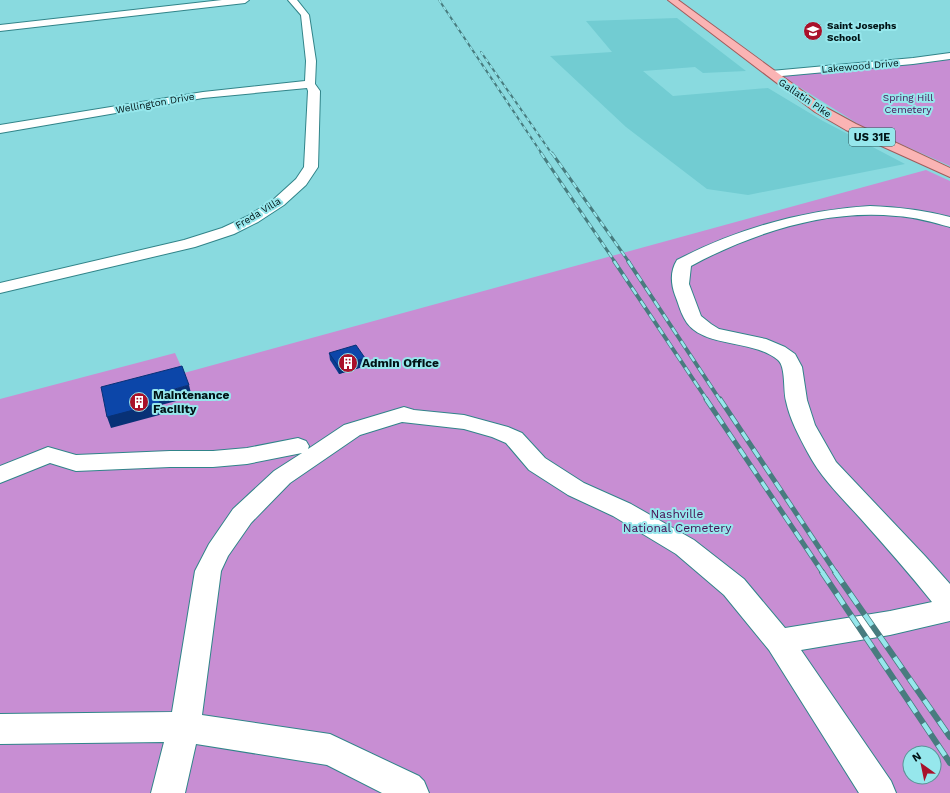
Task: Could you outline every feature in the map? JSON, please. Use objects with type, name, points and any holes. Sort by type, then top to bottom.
[{"type":"main road","points":[[0,28],[245,0]]},
{"type":"main road","name":"Gallatin Pike","points":[[672,0],[819,109],[851,127],[950,173]]},
{"type":"street","name":"Freda Villa","points":[[0,288],[189,244],[228,231],[253,219],[279,202],[301,182],[311,167],[314,91],[310,84],[311,61],[305,15],[298,5],[292,0]]},
{"type":"street","name":"Lakewood Drive","points":[[770,74],[916,61],[950,56]]},
{"type":"street","name":"Wellington Drive","points":[[0,128],[203,95],[310,84]]},
{"type":"street","points":[[950,222],[899,210],[871,209],[820,214],[773,226],[700,255],[684,264],[680,284],[693,318],[704,328],[713,333],[759,343],[778,351],[788,358],[792,367],[796,400],[804,425],[827,467],[916,563],[950,604]]},
{"type":"street","points":[[168,793],[183,726],[208,571],[218,551],[242,516],[282,477],[352,430],[404,414],[409,417],[464,422],[500,432],[514,438],[537,464],[570,485],[622,510],[685,547],[734,586],[779,641],[879,793]]},
{"type":"street","points":[[0,475],[48,455],[76,463],[170,459],[213,459],[247,456],[298,446]]},
{"type":"street","points":[[779,641],[890,623],[950,610]]},
{"type":"street","points":[[0,729],[183,726],[330,750],[407,788],[412,793]]},
{"type":"shaded area","points":[[677,18],[746,71],[703,73],[695,67],[643,71],[673,96],[768,88],[823,121],[905,164],[748,195],[707,189],[626,127],[550,56],[612,52],[586,21]]},
{"type":"green space","name":"Spring Hill Cemetery","points":[[950,56],[950,166],[863,127],[780,75]]},
{"type":"green space","name":"Nashville National Cemetery","points":[[926,170],[950,181],[950,793],[0,793],[0,399],[175,353],[184,373]]},
{"type":"building","points":[[356,345],[365,358],[338,366],[329,353]]},
{"type":"building","points":[[182,366],[189,385],[157,394],[160,403],[107,417],[101,387]]},
{"type":"railway","points":[[439,0],[542,154]]},
{"type":"railway","points":[[481,52],[552,154]]},
{"type":"railway","points":[[541,153],[615,262]]},
{"type":"railway","points":[[552,153],[629,262]]},
{"type":"railway","points":[[614,261],[707,400]]},
{"type":"railway","points":[[628,261],[720,400]]},
{"type":"railway","points":[[706,399],[823,573]]},
{"type":"railway","points":[[720,399],[836,573]]},
{"type":"railway","points":[[822,572],[950,763]]},
{"type":"railway","points":[[835,572],[950,737]]},
{"type":"place","name":"Saint Josephs School","points":[[813,31]]},
{"type":"place","name":"Admin Office","points":[[348,363]]},
{"type":"place","name":"Maintenance Facility","points":[[139,402]]}]
